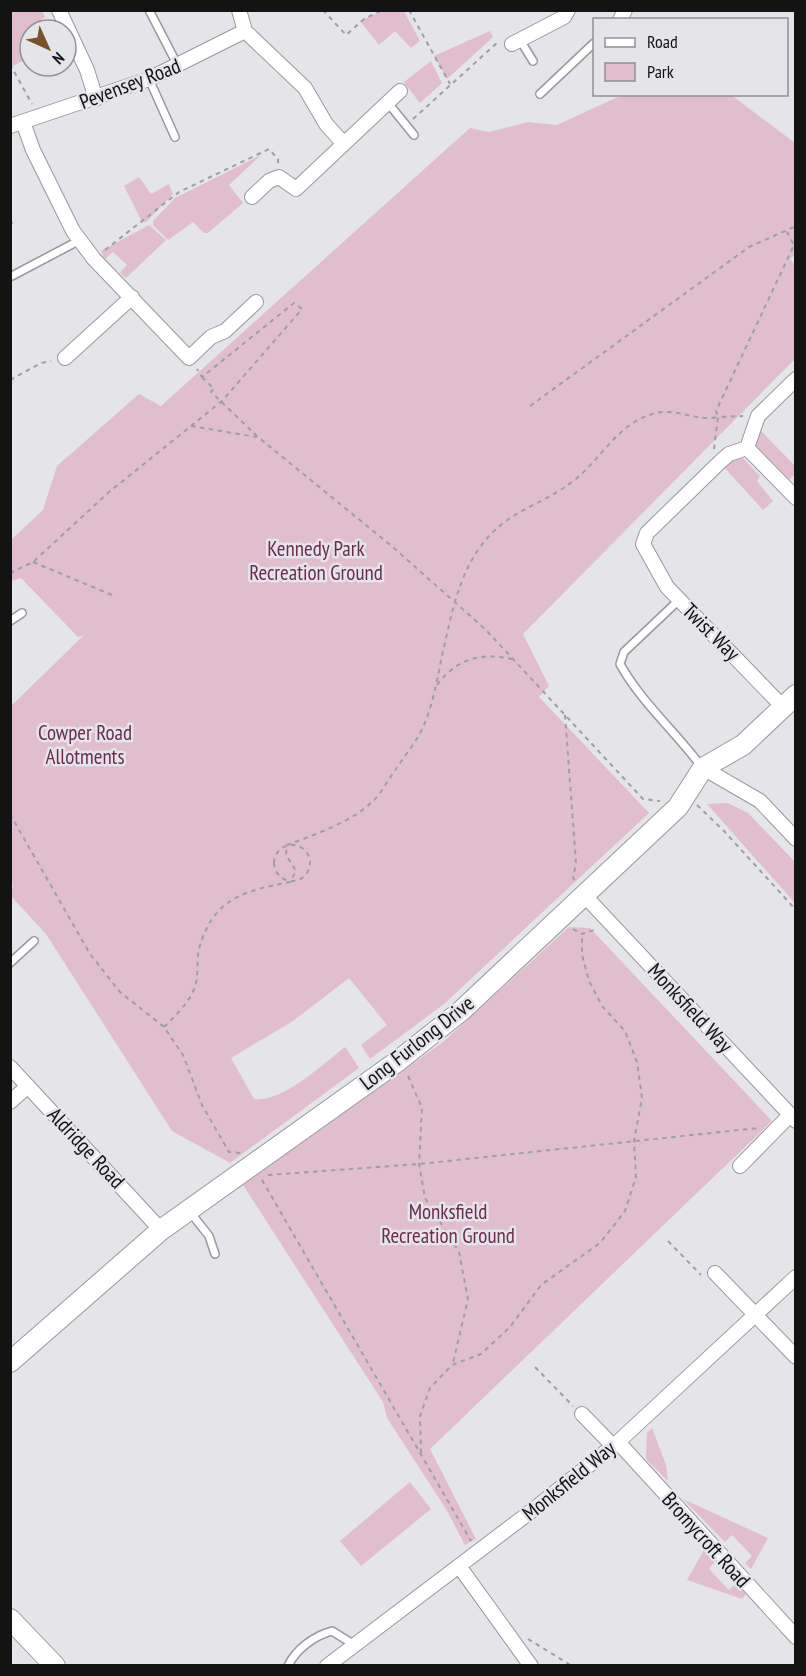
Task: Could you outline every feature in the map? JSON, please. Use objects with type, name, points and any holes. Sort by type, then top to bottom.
[{"type":"street","points":[[59,10],[87,70],[96,99]]},
{"type":"street","points":[[239,10],[245,31],[305,88],[326,124],[343,143]]},
{"type":"street","points":[[516,42],[564,17],[568,10]]},
{"type":"street","name":"Pevensey Road","points":[[17,124],[96,99],[149,79],[245,31]]},
{"type":"street","points":[[252,197],[269,181],[279,177],[296,189],[400,91]]},
{"type":"street","points":[[17,124],[80,240],[94,259],[189,358],[211,337],[225,331],[256,302]]},
{"type":"street","points":[[65,358],[132,297]]},
{"type":"street","points":[[747,448],[758,416],[795,379]]},
{"type":"street","points":[[721,461],[729,454],[747,448]]},
{"type":"street","points":[[747,448],[795,498]]},
{"type":"street","name":"Twist Way","points":[[721,461],[647,533],[643,544],[645,552],[657,566],[667,587],[679,600],[789,701]]},
{"type":"street","name":"Long Furlong Drive","points":[[10,1362],[161,1230],[398,1061],[461,1011],[678,807],[703,768],[743,745],[789,701]]},
{"type":"street","points":[[703,768],[760,801],[795,839]]},
{"type":"street","name":"Monksfield Way","points":[[585,896],[793,1118]]},
{"type":"street","name":"Aldridge Road","points":[[10,1067],[161,1230]]},
{"type":"street","points":[[10,1102],[28,1086]]},
{"type":"street","points":[[740,1166],[780,1125],[793,1118]]},
{"type":"street","points":[[715,1272],[795,1357]]},
{"type":"street","name":"Monksfield Way","points":[[327,1665],[478,1552],[615,1444],[795,1277]]},
{"type":"street","name":"Bromycroft Road","points":[[582,1414],[615,1444],[795,1637]]},
{"type":"street","points":[[459,1566],[531,1665]]},
{"type":"street","points":[[10,1619],[52,1664]]},
{"type":"lane","points":[[149,10],[178,66]]},
{"type":"lane","points":[[516,42],[533,61]]},
{"type":"lane","points":[[540,94],[593,44]]},
{"type":"lane","points":[[149,79],[175,137]]},
{"type":"lane","points":[[388,103],[414,135]]},
{"type":"lane","points":[[10,277],[80,240]]},
{"type":"lane","points":[[679,600],[624,652],[620,664],[633,687],[683,742],[703,768]]},
{"type":"lane","points":[[10,621],[22,613]]},
{"type":"lane","points":[[10,963],[34,941]]},
{"type":"lane","points":[[189,1210],[209,1236],[215,1254]]},
{"type":"lane","points":[[288,1665],[293,1655],[320,1634],[332,1631],[354,1644]]},
{"type":"path","points":[[323,10],[346,35],[364,19],[382,10]]},
{"type":"path","points":[[409,10],[450,84]]},
{"type":"path","points":[[406,125],[497,42],[516,42]]},
{"type":"path","points":[[10,64],[39,117]]},
{"type":"path","points":[[94,259],[178,192],[269,149],[278,159],[279,177]]},
{"type":"path","points":[[10,220],[14,226]]},
{"type":"path","points":[[530,406],[748,247],[795,226]]},
{"type":"path","points":[[721,461],[714,454],[718,417],[716,411],[794,245],[786,230]]},
{"type":"path","points":[[10,573],[33,562],[109,492],[222,401],[303,309],[294,303],[202,377]]},
{"type":"path","points":[[10,380],[41,363],[65,358]]},
{"type":"path","points":[[189,358],[202,377],[214,389],[211,392],[258,437],[394,548],[454,602],[512,659],[643,799],[658,800],[686,812],[695,803],[724,831],[795,910]]},
{"type":"path","points":[[290,882],[280,878],[274,870],[273,859],[278,850],[338,823],[376,798],[423,728],[436,687],[454,602],[475,554],[496,527],[530,504],[570,484],[591,466],[613,438],[633,422],[658,412],[685,413],[706,420],[718,417],[758,416]]},
{"type":"path","points":[[191,426],[258,437]]},
{"type":"path","points":[[33,562],[112,595]]},
{"type":"path","points":[[436,687],[447,671],[466,660],[490,654],[512,659]]},
{"type":"path","points":[[564,715],[576,863],[573,878],[585,896]]},
{"type":"path","points":[[10,814],[90,954],[120,992],[164,1028],[183,1055],[202,1106],[229,1152],[240,1153]]},
{"type":"path","points":[[164,1028],[184,1006],[196,985],[199,951],[208,927],[226,903],[248,890],[299,880],[306,875],[310,866],[309,857],[304,849],[296,845],[287,845]]},
{"type":"path","points":[[287,845],[286,855],[296,871],[290,882]]},
{"type":"path","points":[[559,921],[582,934]]},
{"type":"path","points":[[582,934],[611,923]]},
{"type":"path","points":[[421,1453],[420,1416],[430,1388],[452,1365],[481,1354],[510,1327],[541,1285],[600,1243],[625,1211],[636,1177],[634,1141],[642,1098],[637,1062],[625,1031],[602,1006],[589,981],[582,955],[582,934]]},
{"type":"path","points":[[398,1061],[410,1078],[422,1108],[419,1164],[425,1198],[459,1252],[468,1299],[452,1365]]},
{"type":"path","points":[[478,1552],[259,1175],[419,1164],[780,1125]]},
{"type":"path","points":[[668,1241],[700,1276],[709,1266],[715,1272]]},
{"type":"path","points":[[535,1367],[582,1414]]},
{"type":"path","points":[[502,1626],[572,1665]]},
{"type":"green space","points":[[11,10],[42,11],[45,17],[43,18],[18,18],[18,63],[11,67]]},
{"type":"green space","points":[[382,11],[404,11],[420,41],[411,48],[395,31],[379,45],[360,21]]},
{"type":"green space","points":[[490,31],[493,37],[447,79],[434,56]]},
{"type":"green space","points":[[431,61],[442,83],[420,103],[404,82]]},
{"type":"green space","name":"Kennedy Park Recreation Ground","points":[[620,96],[732,96],[795,143],[795,182],[793,184],[796,187],[796,254],[790,259],[795,265],[795,359],[523,634],[549,686],[539,697],[649,813],[444,1004],[370,1059],[361,1045],[387,1025],[349,978],[293,1021],[231,1058],[254,1099],[265,1099],[289,1089],[345,1047],[359,1068],[230,1163],[172,1131],[46,934],[11,896],[13,884],[10,881],[11,706],[84,635],[78,637],[21,578],[11,581],[11,540],[43,510],[57,466],[139,394],[161,406],[470,128],[489,132],[528,122],[557,125]]},
{"type":"green space","points":[[261,155],[229,185],[243,203],[208,233],[204,233],[193,222],[168,240],[153,225],[153,221],[175,198]]},
{"type":"green space","points":[[139,177],[151,194],[169,184],[173,194],[146,222],[142,222],[124,186]]},
{"type":"green space","points":[[149,225],[166,240],[126,278],[120,273],[127,265],[113,252],[105,259],[101,251]]},
{"type":"green space","points":[[758,428],[795,466],[795,474],[789,480],[773,463],[768,467],[752,449]]},
{"type":"green space","points":[[743,458],[760,476],[757,481],[773,501],[763,510],[723,466],[728,462]]},
{"type":"green space","points":[[728,803],[748,813],[795,862],[795,903],[707,804]]},
{"type":"green space","name":"Monksfield Recreation Ground","points":[[569,927],[590,928],[772,1121],[430,1449],[476,1539],[465,1545],[446,1509],[387,1418],[383,1402],[243,1185],[443,1042]]},
{"type":"green space","points":[[652,1428],[666,1465],[668,1481],[646,1459],[647,1433]]},
{"type":"green space","points":[[410,1482],[431,1509],[361,1566],[340,1541]]},
{"type":"green space","points":[[683,1499],[768,1538],[751,1569],[745,1563],[752,1556],[732,1535],[725,1542]]},
{"type":"green space","points":[[704,1550],[715,1561],[709,1569],[729,1590],[736,1584],[746,1594],[742,1599],[687,1580]]},
{"type":"park label","name":"Cowper Road Allotments","points":[[85,745]]}]
